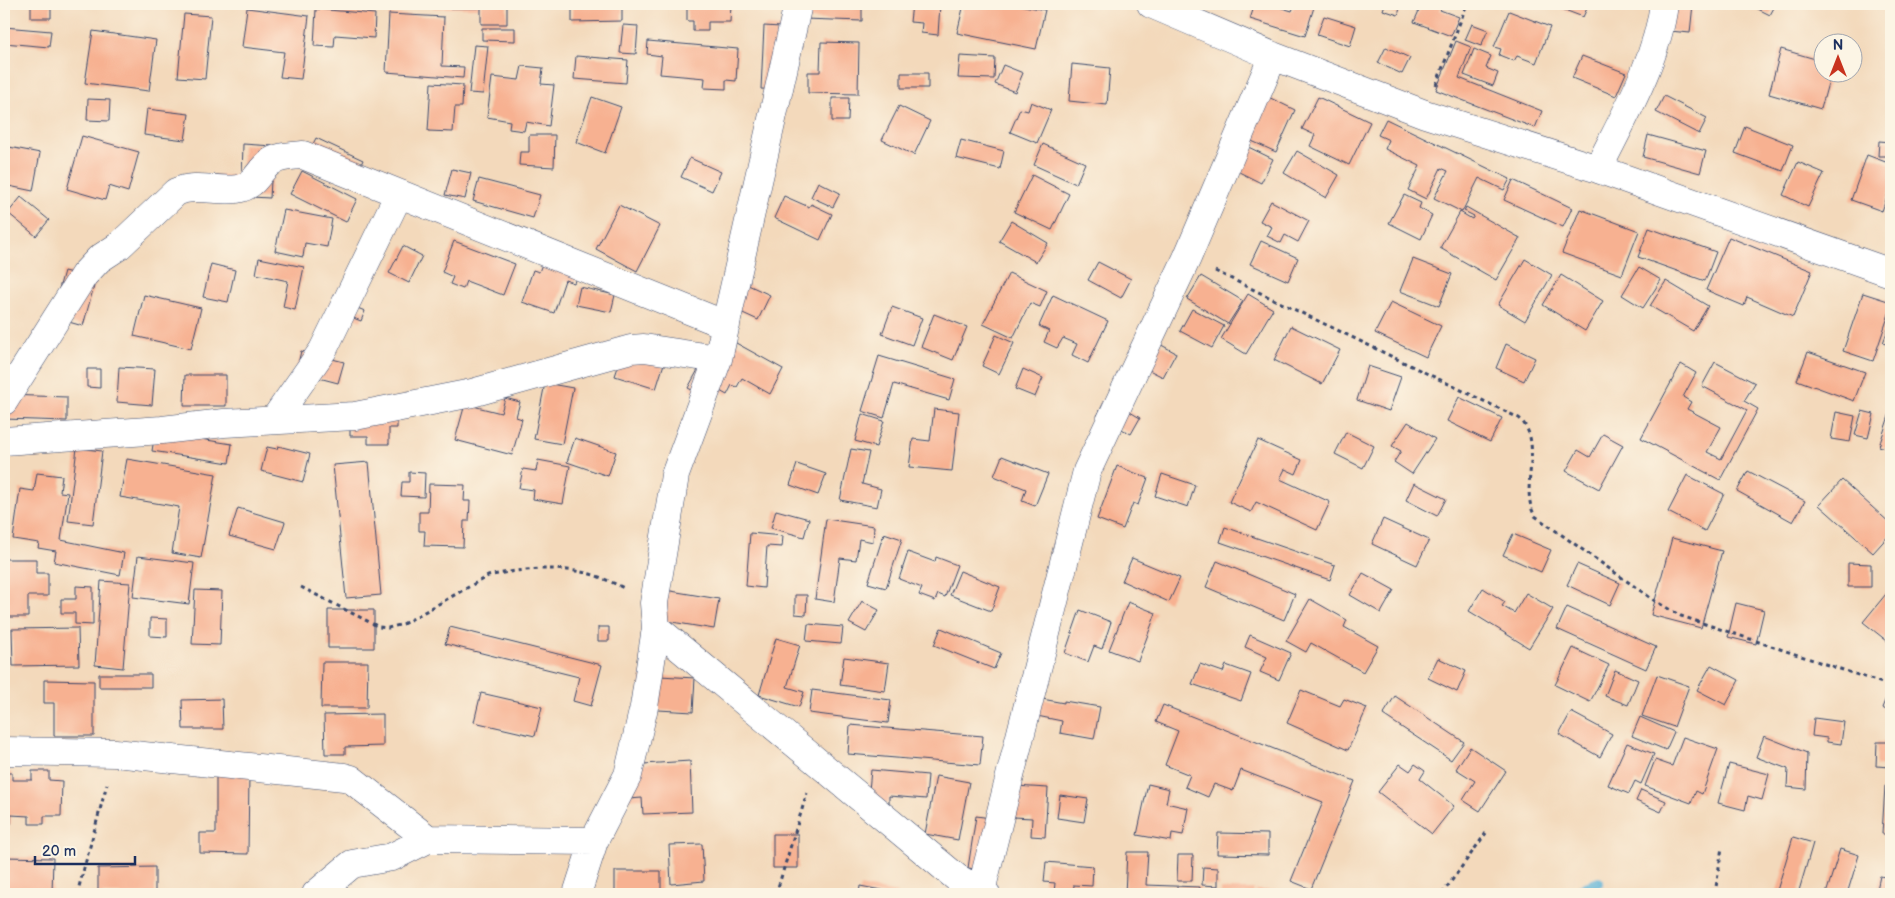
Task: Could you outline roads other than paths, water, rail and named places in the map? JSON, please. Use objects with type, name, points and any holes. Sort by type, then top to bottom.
[{"type":"street","points":[[577,894],[594,841],[628,775],[644,707],[675,475],[718,359],[798,4]]},
{"type":"street","points":[[1151,4],[1273,56],[1425,114],[1598,169],[1891,273]]},
{"type":"street","points":[[1598,169],[1638,88],[1662,23],[1664,4]]},
{"type":"street","points":[[655,616],[816,762],[957,878],[983,893],[1087,471],[1187,258],[1273,56]]},
{"type":"street","points":[[4,401],[84,275],[99,259],[119,246],[176,192],[197,188],[238,189],[251,184],[270,162],[282,157],[303,155],[726,325]]},
{"type":"street","points":[[274,420],[322,350],[399,194]]},
{"type":"street","points":[[4,441],[274,420],[355,416],[462,395],[631,349],[644,348],[718,359]]},
{"type":"street","points":[[4,751],[114,753],[344,777],[351,779],[428,839]]},
{"type":"street","points":[[316,894],[352,864],[392,856],[428,839],[594,841]]},
{"type":"waterway","points":[[1554,894],[1575,891],[1599,882]]}]
